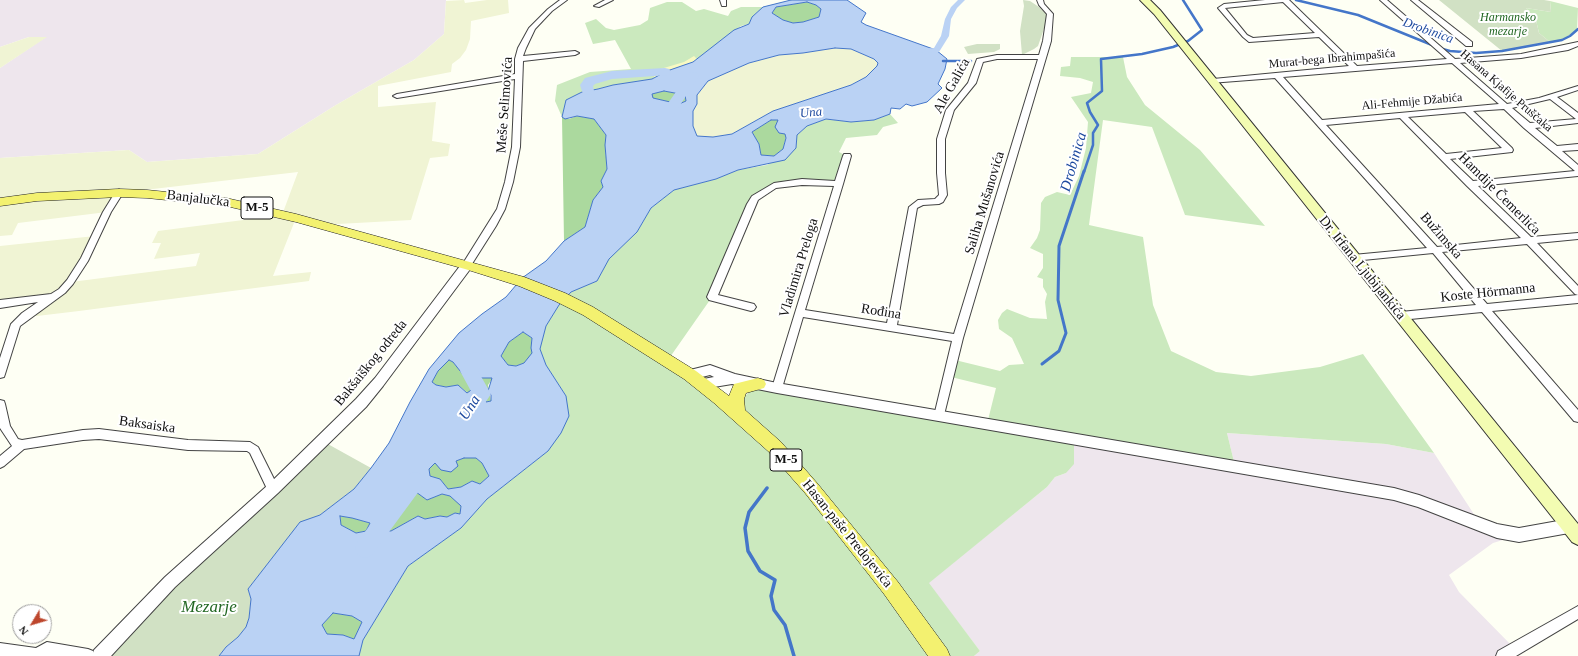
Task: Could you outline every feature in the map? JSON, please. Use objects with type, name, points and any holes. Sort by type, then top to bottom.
[{"type":"main road","name":"Dr. Irfana Ljubijankića","points":[[1145,0],[1213,81],[1400,316],[1574,527],[1578,537]]},
{"type":"main road","name":"Banjalučka","points":[[0,202],[119,193],[190,197],[226,202],[267,211],[468,265],[543,290],[588,311]]},
{"type":"main road","name":"Hasan-paše Predojevića","points":[[588,311],[696,380],[737,412],[775,447],[811,488],[891,588],[940,656]]},
{"type":"main road","points":[[737,412],[736,399],[740,388],[758,384]]},
{"type":"street","name":"Meše Selimovića","points":[[468,265],[501,209],[509,182],[516,147],[519,110],[519,59],[532,28],[550,10],[564,0]]},
{"type":"street","points":[[597,6],[610,0]]},
{"type":"street","name":"Saliha Mušanovića","points":[[939,416],[958,338],[1047,41],[1050,14],[1041,4],[1040,0]]},
{"type":"street","points":[[1321,35],[1252,40],[1245,36],[1221,8],[1224,6],[1286,0],[1355,68]]},
{"type":"street","name":"Hasana Kjafije Pruščaka","points":[[1383,0],[1578,169]]},
{"type":"street","points":[[1414,0],[1469,44]]},
{"type":"street","name":"Murat-bega Ibrahimpašića","points":[[1213,81],[1355,68],[1527,55],[1578,44]]},
{"type":"street","points":[[519,59],[575,52]]},
{"type":"street","name":"Ale Galića","points":[[891,328],[913,207],[921,202],[936,202],[940,200],[943,195],[941,139],[950,110],[972,83],[980,61],[997,57],[1042,57]]},
{"type":"street","points":[[397,96],[518,76]]},
{"type":"street","name":"Bužimska","points":[[1278,76],[1435,250],[1578,418]]},
{"type":"street","name":"Ali-Fehmije Džabića","points":[[1320,123],[1529,103],[1578,88]]},
{"type":"street","points":[[1552,97],[1578,117]]},
{"type":"street","points":[[1444,157],[1509,150],[1466,109]]},
{"type":"street","name":"Hamdije Čemerlića","points":[[1401,115],[1529,241],[1578,292]]},
{"type":"street","points":[[1527,126],[1578,121]]},
{"type":"street","points":[[1554,149],[1578,146]]},
{"type":"street","name":"Vladimira Preloga","points":[[777,388],[847,156]]},
{"type":"street","points":[[1470,184],[1578,173]]},
{"type":"street","points":[[751,307],[712,297],[751,204],[755,198],[774,186],[802,182],[839,184]]},
{"type":"street","points":[[0,374],[5,343],[16,324],[54,296],[70,282],[78,272],[107,212],[119,193]]},
{"type":"street","points":[[1353,258],[1578,236]]},
{"type":"street","name":"Bakšaiškog odreda","points":[[100,656],[170,582],[273,488],[361,403],[379,382],[468,265]]},
{"type":"street","points":[[0,304],[54,296]]},
{"type":"street","name":"Koste Hörmanna","points":[[1400,316],[1578,299]]},
{"type":"street","name":"Rođina","points":[[799,313],[958,338]]},
{"type":"street","points":[[696,380],[734,379],[777,388],[1394,494],[1420,501],[1497,531],[1519,534],[1574,527]]},
{"type":"street","points":[[0,404],[2,427],[14,442],[20,444],[0,463]]},
{"type":"street","name":"Baksaiska","points":[[20,444],[99,434],[188,445],[228,445],[250,447],[258,456],[273,488]]},
{"type":"street","points":[[1503,656],[1518,653],[1578,612]]},
{"type":"street","points":[[0,650],[37,655],[47,649],[88,656]]},
{"type":"shaded area","points":[[0,0],[446,0],[444,34],[414,60],[336,105],[258,154],[147,162],[129,150],[0,158],[0,68],[46,37],[29,37],[0,47]]},
{"type":"shaded area","points":[[464,0],[465,3],[487,0],[508,0],[509,13],[471,21],[470,39],[466,50],[460,58],[452,64],[451,72],[378,86],[378,107],[436,102],[432,141],[450,144],[448,156],[430,158],[411,220],[320,225],[296,218],[273,276],[311,272],[309,281],[37,316],[25,316],[53,297],[0,304],[0,246],[95,236],[71,282],[196,266],[200,253],[154,259],[161,243],[152,243],[158,231],[282,215],[298,172],[119,193],[107,212],[18,223],[12,235],[0,236],[0,158],[129,150],[147,162],[258,154],[336,105],[414,60],[444,34],[446,1]]},
{"type":"shaded area","points":[[1550,1],[1578,8],[1577,30],[1562,40],[1550,42],[1539,33],[1536,20],[1526,8],[1551,12]]},
{"type":"shaded area","points":[[667,2],[682,2],[696,11],[704,9],[728,16],[731,11],[741,7],[763,7],[752,17],[749,24],[741,26],[693,62],[653,79],[613,85],[582,92],[566,100],[562,117],[555,101],[557,85],[590,72],[631,69],[615,40],[593,44],[585,23],[596,19],[606,28],[614,30],[640,25],[648,20],[650,8]]},
{"type":"shaded area","points":[[807,2],[816,5],[821,9],[819,17],[803,22],[793,23],[783,20],[772,13],[776,7]]},
{"type":"shaded area","points":[[29,37],[47,37],[0,68],[0,47]]},
{"type":"shaded area","points":[[835,48],[851,49],[874,59],[878,63],[877,66],[866,77],[851,85],[773,111],[732,134],[713,137],[697,136],[693,126],[693,111],[697,104],[697,95],[708,81],[749,63],[779,55]]},
{"type":"shaded area","points":[[1071,57],[1123,57],[1127,77],[1145,105],[1200,150],[1265,226],[1185,215],[1152,127],[1103,120],[1089,225],[1143,237],[1153,305],[1171,351],[1216,372],[1251,376],[1320,367],[1363,354],[1434,453],[1386,444],[1227,433],[1235,466],[1074,439],[1074,464],[1066,473],[1055,477],[1047,487],[929,583],[980,651],[974,656],[359,656],[363,640],[408,566],[461,528],[487,499],[548,451],[566,396],[546,365],[539,349],[546,326],[559,305],[571,292],[597,281],[609,258],[637,232],[651,208],[674,190],[716,179],[738,170],[767,165],[796,148],[797,135],[807,126],[826,119],[851,122],[874,120],[890,114],[898,123],[883,127],[877,135],[846,138],[839,152],[847,156],[839,184],[802,182],[774,186],[755,198],[712,297],[668,360],[720,398],[742,394],[746,395],[758,384],[987,424],[996,388],[951,377],[955,360],[1000,371],[1009,365],[1024,364],[1012,338],[999,329],[998,320],[1002,313],[1007,309],[1030,318],[1047,319],[1045,302],[1047,294],[1043,287],[1043,279],[1037,277],[1043,268],[1043,254],[1030,248],[1037,238],[1040,230],[1041,203],[1045,197],[1057,192],[1070,195],[1079,176],[1086,148],[1088,122],[1071,97],[1091,93],[1093,82],[1080,78],[1060,76],[1061,67],[1070,66]]},
{"type":"shaded area","points":[[664,91],[685,95],[686,101],[679,104],[652,98],[652,94]]},
{"type":"shaded area","points":[[577,116],[594,119],[606,135],[605,145],[607,169],[601,181],[603,187],[593,200],[585,227],[564,241],[562,117],[569,119]]},
{"type":"shaded area","points":[[771,120],[778,120],[785,134],[786,137],[783,149],[774,156],[761,155],[759,144],[752,132]]},
{"type":"shaded area","points":[[523,332],[532,338],[531,348],[533,353],[524,363],[516,366],[508,365],[501,356],[509,342]]},
{"type":"shaded area","points":[[449,360],[453,362],[468,381],[478,378],[493,378],[488,385],[491,401],[486,402],[468,393],[458,385],[446,387],[436,385],[432,382],[438,371]]},
{"type":"shaded area","points":[[1227,433],[1386,444],[1434,453],[1481,525],[1519,535],[1493,543],[1449,575],[1459,592],[1516,650],[1503,656],[974,656],[980,651],[928,583],[1047,487],[1055,477],[1066,473],[1074,439],[1235,466]]},
{"type":"shaded area","points":[[464,458],[476,458],[482,463],[489,476],[480,484],[472,481],[461,487],[448,489],[440,479],[430,476],[429,469],[435,462],[456,461]]},
{"type":"shaded area","points":[[416,492],[427,500],[442,494],[450,496],[461,505],[460,514],[455,513],[447,517],[440,516],[425,519],[418,516],[391,531],[374,529],[379,519],[393,503]]},
{"type":"shaded area","points":[[340,516],[370,523],[366,531],[356,533],[341,525]]},
{"type":"shaded area","points":[[333,613],[352,616],[362,622],[354,639],[343,635],[327,634],[322,625]]},
{"type":"sand","points":[[694,56],[697,59],[693,62],[667,71],[653,79],[657,70],[684,62]]},
{"type":"green space","points":[[1023,0],[1030,1],[1046,14],[1046,23],[1038,46],[1022,55],[1020,31],[1024,6]]},
{"type":"green space","name":"Harmansko mezarje","points":[[1439,0],[1550,1],[1551,12],[1526,8],[1536,20],[1539,33],[1550,42],[1502,51]]},
{"type":"green space","points":[[977,44],[1000,44],[1000,49],[994,52],[968,54],[964,47]]},
{"type":"green space","name":"Mezarje","points":[[326,443],[371,468],[354,489],[320,515],[300,523],[248,589],[251,599],[249,618],[246,627],[219,656],[107,656],[170,591]]},
{"type":"water","points":[[791,0],[847,0],[866,13],[861,22],[866,25],[936,50],[947,59],[945,69],[938,84],[942,88],[927,102],[912,106],[906,104],[900,109],[891,108],[890,114],[874,120],[851,122],[826,119],[807,126],[797,135],[796,148],[785,160],[738,170],[716,179],[674,190],[651,208],[637,232],[609,259],[597,281],[571,292],[559,305],[546,326],[540,349],[546,365],[566,396],[569,416],[561,433],[548,451],[487,499],[461,528],[408,566],[363,640],[359,656],[219,656],[246,627],[249,618],[251,599],[248,589],[300,522],[320,515],[354,489],[389,443],[429,369],[459,333],[506,297],[522,278],[546,261],[564,241],[585,227],[593,200],[603,187],[601,181],[607,169],[605,145],[606,135],[594,119],[577,116],[565,119],[562,117],[566,100],[582,92],[613,85],[652,79],[667,71],[693,62],[734,30],[749,24],[752,17],[763,7]],"holes":[[[807,2],[816,5],[821,9],[819,17],[803,22],[793,23],[783,20],[772,13],[776,7]],[[835,48],[851,49],[874,59],[878,63],[866,77],[851,85],[773,111],[732,134],[713,137],[697,136],[693,126],[693,111],[697,104],[697,95],[708,81],[749,63],[779,55]],[[664,91],[685,95],[686,101],[679,104],[653,98],[652,94]],[[771,120],[778,120],[775,127],[779,133],[785,134],[786,138],[783,149],[774,156],[761,155],[759,144],[752,132]],[[523,332],[532,338],[532,353],[524,363],[516,366],[508,365],[501,356],[509,342]],[[449,360],[453,362],[468,381],[478,378],[492,378],[488,391],[491,395],[491,401],[486,402],[474,388],[467,393],[458,385],[446,387],[436,385],[432,382],[438,371]],[[464,458],[476,458],[482,463],[489,476],[480,484],[472,481],[461,487],[448,489],[440,479],[430,476],[429,469],[435,463],[441,470],[451,472],[458,466],[456,461]],[[416,492],[427,500],[442,494],[450,496],[461,506],[460,514],[455,513],[447,517],[440,516],[425,519],[418,516],[391,531],[374,529],[379,519],[393,503]],[[340,516],[370,523],[366,531],[356,533],[341,525]],[[333,613],[352,616],[362,622],[354,639],[343,635],[327,634],[322,625]]]},
{"type":"waterway","points":[[924,51],[936,50],[945,36],[948,19],[954,7],[962,0]]},
{"type":"waterway","name":"Drobinica","points":[[1084,172],[1093,145],[1093,133],[1098,125],[1090,112],[1087,103],[1102,91],[1101,59],[1142,54],[1173,47],[1188,41],[1202,30],[1183,0]]},
{"type":"waterway","name":"Drobinica","points":[[1296,0],[1358,15],[1432,45]]},
{"type":"waterway","name":"Drobinica","points":[[1439,48],[1450,51],[1476,53],[1502,51],[1562,40],[1570,36],[1578,29]]},
{"type":"waterway","name":"Drobinica","points":[[943,61],[971,61]]},
{"type":"waterway","points":[[588,91],[586,85],[590,81],[599,78],[612,75],[665,72]]},
{"type":"waterway","name":"Una","points":[[662,122],[693,76]]},
{"type":"waterway","name":"Drobinica","points":[[1042,364],[1059,351],[1066,333],[1058,300],[1059,246],[1084,171]]},
{"type":"waterway","name":"Una","points":[[468,413],[482,394],[469,371],[476,359]]},
{"type":"waterway","name":"Una","points":[[365,548],[415,481]]},
{"type":"waterway","name":"Drobinica","points":[[767,488],[749,512],[745,528],[748,551],[760,571],[775,580],[771,596],[774,610],[785,625],[794,656]]}]
